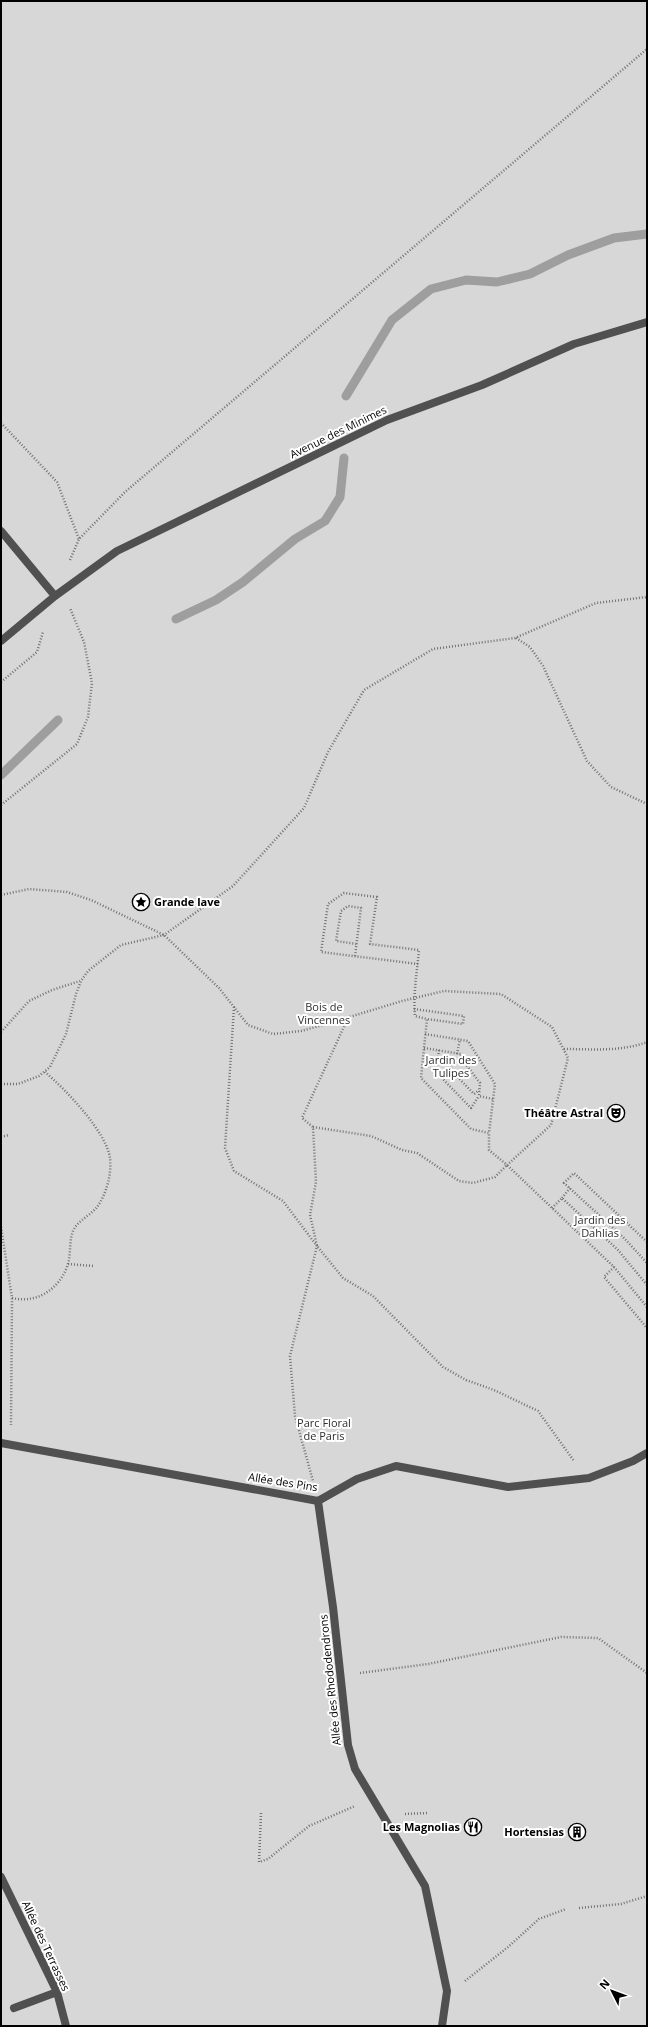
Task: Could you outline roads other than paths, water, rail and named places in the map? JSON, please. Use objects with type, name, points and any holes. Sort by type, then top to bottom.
[{"type":"lane","name":"Avenue des Minimes","points":[[1,642],[54,596],[117,551],[387,420],[482,385],[574,344],[647,322]]},
{"type":"lane","points":[[1,531],[54,596]]},
{"type":"lane","name":"Allée des Pins","points":[[1,1443],[318,1501],[357,1479],[396,1466],[508,1487],[589,1478],[633,1462],[647,1453]]},
{"type":"lane","name":"Allée des Rhododendrons","points":[[318,1501],[348,1746],[355,1769],[425,1886],[447,1991],[442,2026]]},
{"type":"lane","name":"Allée des Terrasses","points":[[1,1877],[57,1992],[66,2026]]},
{"type":"lane","points":[[14,2008],[57,1992]]},
{"type":"waterway","points":[[346,396],[392,320],[431,289],[466,280],[497,282],[530,274],[568,255],[614,238],[647,234]]},
{"type":"waterway","points":[[176,619],[216,600],[243,582],[295,539],[325,521],[340,497],[344,458]]},
{"type":"waterway","points":[[1,775],[58,720]]},
{"type":"place","name":"Grande lave","points":[[141,902]]},
{"type":"place","name":"Théâtre Astral","points":[[616,1113]]},
{"type":"place","name":"Les Magnolias","points":[[473,1827]]},
{"type":"place","name":"Hortensias","points":[[577,1832]]},
{"type":"park label","name":"Bois de Vincennes","points":[[324,1013]]},
{"type":"park label","name":"Jardin des Tulipes","points":[[451,1066]]},
{"type":"park label","name":"Jardin des Dahlias","points":[[600,1226]]},
{"type":"park label","name":"Parc Floral de Paris","points":[[324,1429]]}]
